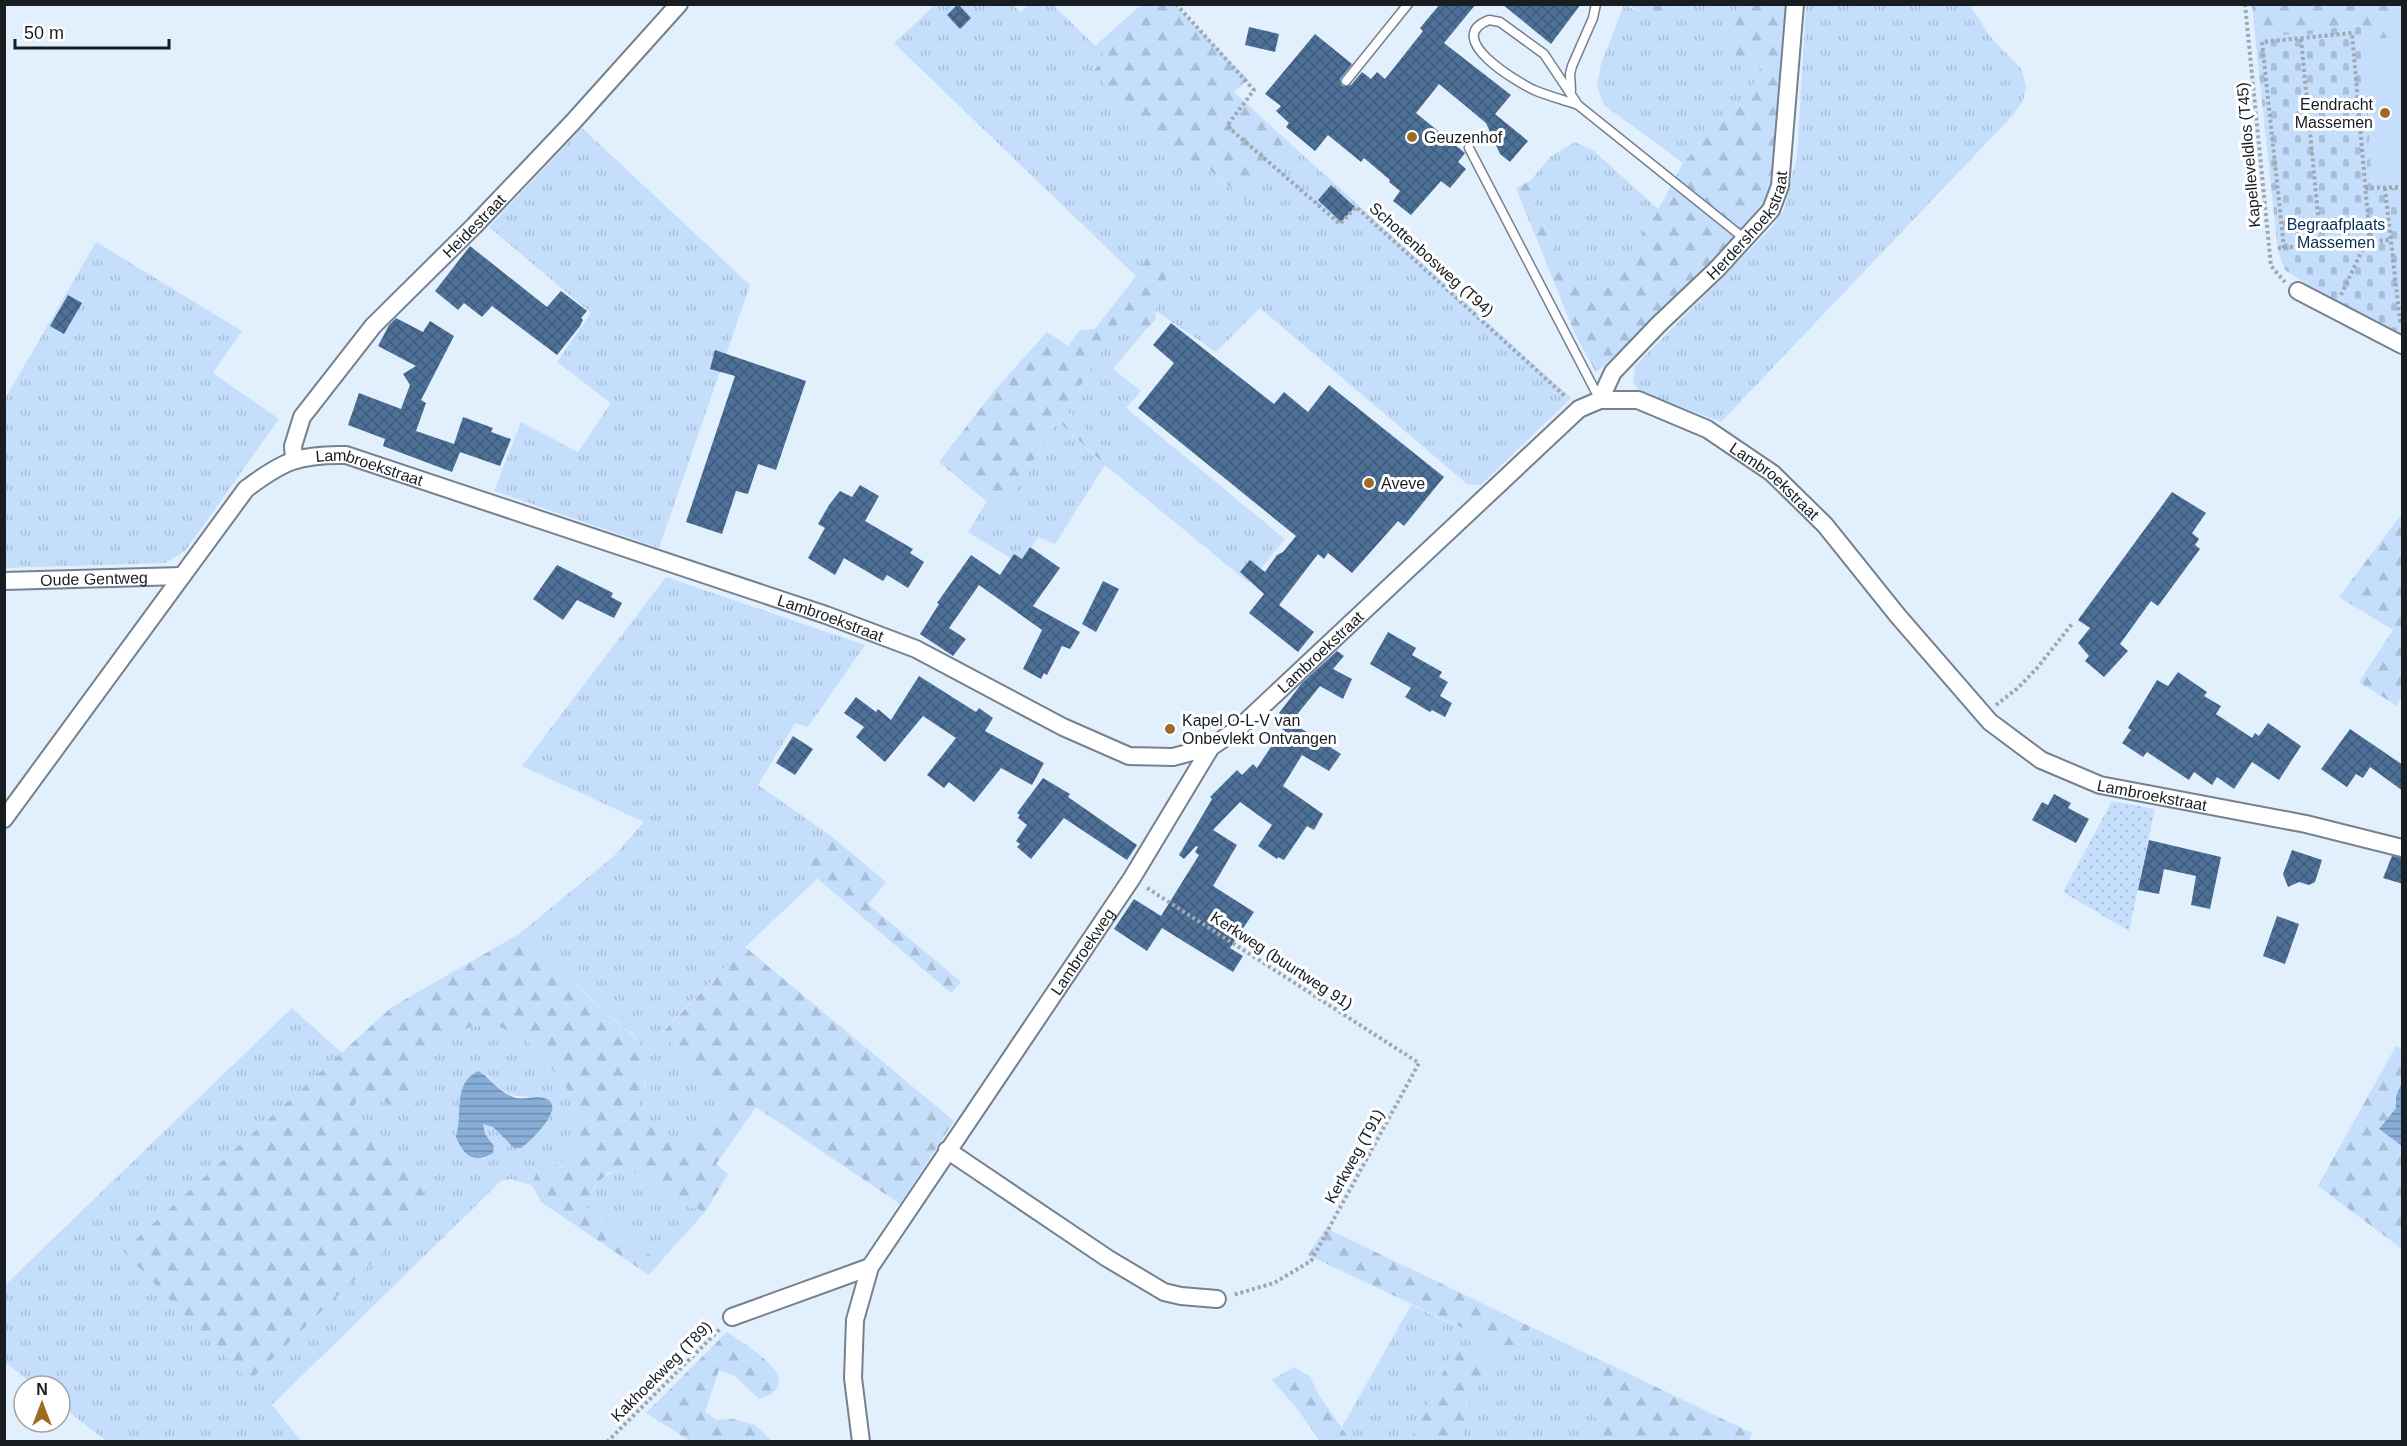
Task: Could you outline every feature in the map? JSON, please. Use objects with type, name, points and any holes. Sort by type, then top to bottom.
[{"type":"street","name":"Heidestraat","points":[[294,460],[293,446],[302,417],[373,326],[474,226],[573,122],[679,4]]},
{"type":"street","name":"Herdershoekstraat","points":[[1600,400],[1613,372],[1771,210],[1780,186],[1795,4]]},
{"type":"street","points":[[2298,291],[2403,345]]},
{"type":"street","name":"Lambroekstraat","points":[[4,819],[246,489],[275,468],[317,454],[346,454],[826,615],[916,649],[1063,727],[1129,756],[1173,757],[1211,747],[1238,729],[1579,409],[1600,400],[1638,400],[1707,429],[1772,473],[1825,525],[1898,616],[1990,722],[2041,760],[2100,784],[2307,824],[2403,848]]},
{"type":"street","name":"Oude Gentweg","points":[[4,581],[182,576]]},
{"type":"street","name":"Lambroekweg","points":[[861,1442],[853,1378],[855,1320],[870,1267],[1132,878],[1211,747]]},
{"type":"street","points":[[947,1150],[1107,1258],[1157,1288],[1181,1296],[1217,1299]]},
{"type":"street","points":[[732,1317],[870,1267]]},
{"type":"lane","points":[[1346,81],[1408,4]]},
{"type":"lane","points":[[1576,101],[1570,85],[1572,66],[1593,18],[1596,4]]},
{"type":"lane","points":[[1576,101],[1536,91],[1506,73],[1477,49],[1474,42],[1476,32],[1484,22],[1494,20],[1544,54],[1576,101],[1745,239]]},
{"type":"lane","points":[[1469,148],[1600,400]]},
{"type":"path","name":"Schottenbosweg (T94)","points":[[1176,4],[1254,90],[1227,126],[1340,224],[1356,207],[1579,409]]},
{"type":"path","name":"Kapelleveldlos (T45)","points":[[2245,4],[2271,266],[2283,280],[2298,291]]},
{"type":"path","points":[[2284,248],[2262,42],[2352,33],[2368,242],[2334,309]]},
{"type":"path","points":[[2301,39],[2321,245]]},
{"type":"path","points":[[2365,188],[2403,187]]},
{"type":"path","points":[[2385,188],[2400,321],[2403,321]]},
{"type":"path","points":[[2278,248],[2390,240]]},
{"type":"path","points":[[1984,715],[2018,688],[2072,624]]},
{"type":"path","name":"Kerkweg (buurtweg 91)","points":[[1132,878],[1419,1063]]},
{"type":"path","name":"Kerkweg (T91)","points":[[1217,1299],[1274,1283],[1311,1261],[1419,1063]]},
{"type":"path","name":"Kakhoekweg (T89)","points":[[607,1442],[732,1317]]},
{"type":"green space","points":[[935,5],[1013,5],[1020,12],[1029,5],[1053,5],[1107,57],[1093,70],[1191,183],[1206,168],[1246,200],[1294,147],[1571,398],[1481,485],[1467,484],[1260,308],[1216,352],[1156,311],[1155,301],[1165,283],[1149,255],[1136,276],[894,43]]},
{"type":"green space","points":[[1141,5],[1175,5],[1248,79],[1234,92],[1294,147],[1246,200],[1207,168],[1191,183],[1093,71],[1106,57],[1095,46]]},
{"type":"green space","points":[[1624,5],[1638,11],[1677,10],[1678,5],[1738,5],[1762,61],[1755,82],[1744,102],[1731,112],[1683,163],[1604,105],[1597,86],[1601,64]]},
{"type":"green space","points":[[1627,5],[1678,5],[1677,10],[1660,19]]},
{"type":"green space","points":[[1738,5],[1786,5],[1775,171],[1771,188],[1754,216],[1738,234],[1652,321],[1596,372],[1575,334],[1516,188],[1531,180],[1534,204],[1566,269],[1586,284],[1604,278],[1633,248],[1663,201],[1683,163],[1731,112],[1744,102],[1755,82],[1762,61],[1738,59],[1730,42],[1730,31]]},
{"type":"green space","points":[[1806,5],[1970,5],[1989,35],[2022,70],[2026,86],[2023,101],[2014,114],[1721,422],[1640,391],[1633,383],[1635,366],[1772,227],[1784,210],[1797,156]]},
{"type":"green space","points":[[2252,5],[2398,5],[2391,38],[2364,40],[2364,25],[2255,36]]},
{"type":"green space","name":"Eendracht Massemen","points":[[2398,5],[2402,5],[2402,187],[2372,189],[2364,40],[2391,38]]},
{"type":"green space","name":"Begraafplaats Massemen","points":[[2364,25],[2372,189],[2402,187],[2402,336],[2331,299],[2285,270],[2278,251],[2255,36]]},
{"type":"green space","points":[[582,128],[750,285],[659,548],[494,491],[521,422],[578,452],[611,403],[557,362],[591,313],[489,227]]},
{"type":"green space","points":[[1575,142],[1594,151],[1658,209],[1633,248],[1604,278],[1586,284],[1566,269],[1534,204],[1531,180],[1550,157]]},
{"type":"green space","points":[[96,242],[242,331],[213,373],[279,419],[185,551],[165,563],[5,568],[5,399]]},
{"type":"green space","points":[[1149,254],[1167,270],[1165,283],[1155,301],[1156,319],[1142,334],[1119,321],[1066,410],[1111,454],[1102,462],[1057,420],[1002,514],[939,462],[993,392],[1047,332],[1068,346],[1080,330],[1095,329],[1136,276]]},
{"type":"green space","points":[[1119,321],[1142,334],[1113,369],[1141,391],[1126,408],[1285,539],[1249,583],[1105,465],[1055,544],[1038,537],[1020,564],[968,532],[987,501],[1002,513],[1057,420],[1101,462],[1111,454],[1066,410]]},
{"type":"green space","points":[[2402,513],[2402,696],[2397,706],[2359,682],[2393,630],[2339,597]]},
{"type":"green space","points":[[666,577],[865,645],[808,727],[795,723],[758,785],[831,836],[804,867],[817,879],[745,947],[661,1033],[730,1099],[676,1153],[638,1104],[646,1081],[638,1040],[519,934],[614,856],[644,822],[522,766]]},
{"type":"green space","points":[[2112,801],[2155,809],[2129,931],[2063,892]]},
{"type":"green space","points":[[831,836],[886,882],[868,904],[961,982],[951,993],[804,867]]},
{"type":"green space","points":[[519,934],[638,1041],[646,1066],[639,1104],[676,1153],[730,1099],[661,1034],[745,947],[954,1121],[900,1204],[756,1107],[716,1164],[728,1174],[705,1212],[679,1202],[651,1179],[621,1169],[608,1173],[594,1187],[584,1207],[660,1262],[649,1275],[541,1202],[532,1185],[536,1173],[569,1159],[577,1141],[577,1113],[565,1084],[522,1035],[487,1023],[470,1027],[437,1044],[417,1059],[408,1082],[413,1099],[429,1122],[425,1130],[401,1110],[368,1094],[358,1099],[352,1109],[369,1125],[433,1204],[249,1381],[123,1251],[392,1007]]},
{"type":"green space","points":[[292,1008],[342,1053],[123,1251],[433,1204],[369,1125],[352,1109],[358,1099],[368,1094],[401,1110],[425,1130],[429,1122],[413,1099],[408,1082],[417,1059],[437,1044],[470,1027],[487,1023],[522,1035],[565,1084],[577,1113],[577,1141],[569,1159],[536,1173],[532,1185],[511,1179],[501,1181],[272,1405],[301,1441],[104,1441],[72,1414],[72,1374],[20,1374],[5,1362],[4,1286]],"holes":[[[487,1075],[511,1095],[542,1097],[552,1112],[541,1130],[514,1148],[493,1127],[483,1124],[485,1134],[494,1146],[484,1159],[472,1158],[456,1137],[460,1125],[459,1103]]]},
{"type":"green space","points":[[2396,1046],[2402,1049],[2402,1082],[2396,1096],[2396,1108],[2379,1129],[2402,1146],[2402,1249],[2318,1186]]},
{"type":"green space","points":[[621,1169],[651,1179],[679,1202],[705,1212],[660,1262],[584,1207],[602,1179]]},
{"type":"green space","points":[[1326,1228],[1531,1327],[1518,1345],[1498,1345],[1308,1255]]},
{"type":"green space","points":[[1411,1305],[1498,1345],[1518,1345],[1531,1327],[1596,1358],[1590,1371],[1609,1384],[1594,1406],[1604,1438],[1616,1441],[1462,1441],[1465,1414],[1475,1386],[1410,1441],[1351,1441],[1342,1427]]},
{"type":"green space","points":[[727,1332],[770,1364],[777,1374],[779,1383],[774,1392],[759,1399],[735,1376],[719,1370],[705,1412],[717,1420],[733,1419],[755,1425],[772,1441],[690,1441],[646,1413]]},
{"type":"green space","points":[[1457,1344],[1489,1356],[1465,1414],[1462,1441],[1410,1441]]},
{"type":"green space","points":[[1596,1358],[1752,1433],[1748,1442],[1616,1442],[1604,1438],[1595,1430],[1594,1406],[1609,1384],[1590,1371]]},
{"type":"green space","points":[[1294,1367],[1310,1377],[1320,1397],[1351,1441],[1320,1441],[1298,1410],[1272,1380]]},
{"type":"shaded area","points":[[478,1071],[510,1096],[516,1098],[541,1097],[551,1102],[552,1108],[546,1123],[521,1148],[514,1148],[493,1127],[483,1124],[485,1134],[494,1146],[493,1153],[475,1158],[462,1149],[456,1137],[461,1092],[470,1077]]},
{"type":"shaded area","points":[[2402,1082],[2402,1146],[2379,1129],[2396,1108],[2396,1096]]},
{"type":"building","points":[[958,4],[971,18],[960,29],[947,15]]},
{"type":"building","points":[[1440,4],[1476,4],[1444,43],[1511,95],[1495,114],[1528,141],[1510,162],[1500,154],[1486,123],[1439,84],[1416,113],[1465,153],[1458,162],[1466,169],[1450,188],[1441,181],[1411,215],[1393,201],[1400,191],[1364,158],[1361,162],[1328,135],[1315,151],[1286,127],[1289,123],[1276,111],[1281,106],[1265,94],[1315,34],[1352,64],[1340,79],[1342,86],[1351,85],[1362,72],[1371,79],[1377,72],[1385,79],[1423,31],[1420,28]]},
{"type":"building","points":[[1502,4],[1581,4],[1551,44]]},
{"type":"building","points":[[1249,27],[1279,34],[1275,52],[1245,45]]},
{"type":"building","points":[[1331,185],[1355,207],[1341,222],[1318,200]]},
{"type":"building","points":[[470,246],[547,307],[561,291],[587,311],[581,318],[583,320],[580,326],[557,355],[492,306],[482,317],[464,303],[458,310],[435,291]]},
{"type":"building","points":[[68,295],[82,303],[64,334],[50,326]]},
{"type":"building","points":[[396,318],[423,332],[430,321],[454,336],[421,400],[426,403],[416,431],[454,444],[463,417],[493,428],[491,432],[511,439],[500,466],[460,452],[452,472],[383,446],[385,439],[348,425],[359,393],[401,409],[410,385],[403,374],[416,366],[378,346],[389,325]]},
{"type":"building","points":[[1171,323],[1274,404],[1284,392],[1308,412],[1329,385],[1444,477],[1404,526],[1398,521],[1352,573],[1328,553],[1324,559],[1318,554],[1279,605],[1314,632],[1298,652],[1249,613],[1264,594],[1240,572],[1250,560],[1265,572],[1277,555],[1283,552],[1296,536],[1138,408],[1174,363],[1153,345]]},
{"type":"building","points":[[715,350],[806,381],[776,470],[758,464],[748,494],[736,491],[722,534],[686,522],[735,376],[710,369]]},
{"type":"building","points":[[860,485],[879,496],[865,521],[913,549],[910,553],[924,562],[908,588],[887,575],[883,581],[844,558],[835,575],[808,558],[825,528],[818,524],[829,505],[840,491],[852,497]]},
{"type":"building","points":[[2172,492],[2206,513],[2192,533],[2199,539],[2195,545],[2200,549],[2158,606],[2151,601],[2120,644],[2128,651],[2104,677],[2085,661],[2089,656],[2078,643],[2090,628],[2078,620]]},
{"type":"building","points":[[1030,547],[1060,568],[1033,606],[1080,632],[1070,649],[1062,646],[1047,675],[1044,673],[1041,679],[1023,669],[1042,630],[979,585],[949,628],[966,639],[953,656],[920,634],[939,604],[937,603],[971,555],[1000,575],[1014,554],[1022,559]]},
{"type":"building","points":[[557,565],[613,593],[611,597],[622,603],[614,618],[577,600],[563,620],[533,599]]},
{"type":"building","points":[[1103,581],[1119,589],[1096,632],[1082,624]]},
{"type":"building","points":[[1388,632],[1416,648],[1412,655],[1442,672],[1439,677],[1448,682],[1440,696],[1452,703],[1445,717],[1432,710],[1430,712],[1405,697],[1411,688],[1370,664]]},
{"type":"building","points":[[1337,651],[1344,656],[1333,669],[1352,679],[1343,699],[1320,686],[1291,722],[1341,754],[1329,771],[1302,755],[1283,786],[1323,814],[1314,830],[1307,826],[1284,860],[1278,857],[1277,859],[1258,846],[1272,825],[1240,802],[1213,830],[1237,845],[1213,886],[1254,912],[1230,948],[1243,956],[1233,972],[1162,928],[1147,951],[1114,929],[1134,899],[1161,916],[1199,855],[1195,852],[1198,847],[1196,846],[1184,859],[1179,855],[1212,799],[1210,797],[1237,770],[1242,775],[1253,764],[1257,768],[1288,721],[1279,713],[1302,683]]},
{"type":"building","points":[[2178,672],[2207,692],[2204,696],[2221,706],[2216,714],[2252,738],[2255,733],[2259,736],[2268,723],[2301,746],[2279,780],[2252,762],[2234,789],[2217,777],[2212,785],[2194,772],[2189,780],[2147,752],[2143,757],[2122,743],[2131,730],[2128,728],[2157,680],[2168,686]]},
{"type":"building","points":[[919,676],[976,712],[979,708],[993,718],[985,731],[1044,763],[1032,785],[1001,768],[974,802],[949,782],[944,788],[927,775],[956,738],[923,716],[885,762],[856,737],[864,727],[844,713],[856,697],[876,712],[878,709],[891,720]]},
{"type":"building","points":[[2350,729],[2403,765],[2403,791],[2370,767],[2363,778],[2356,774],[2347,787],[2321,769]]},
{"type":"building","points":[[793,736],[813,749],[795,775],[776,763]]},
{"type":"building","points":[[1043,778],[1070,794],[1068,797],[1137,845],[1127,860],[1064,818],[1031,859],[1017,847],[1020,844],[1016,841],[1027,825],[1018,818],[1020,815],[1017,813]]},
{"type":"building","points":[[2054,794],[2071,803],[2068,808],[2089,819],[2076,843],[2032,820],[2042,802],[2048,805]]},
{"type":"building","points":[[2149,840],[2221,857],[2210,909],[2191,905],[2196,876],[2164,869],[2159,894],[2138,890]]},
{"type":"building","points":[[2292,850],[2322,860],[2315,882],[2309,885],[2299,882],[2288,887],[2283,874]]},
{"type":"building","points":[[2392,856],[2403,858],[2403,884],[2383,878]]},
{"type":"building","points":[[2277,916],[2299,924],[2285,964],[2263,956]]},
{"type":"place","name":"Eendracht Massemen","points":[[2385,113]]},
{"type":"place","name":"Geuzenhof","points":[[1412,137]]},
{"type":"place","name":"Aveve","points":[[1369,483]]},
{"type":"place","name":"Kapel O-L-V van Onbevlekt Ontvangen","points":[[1170,729]]}]
